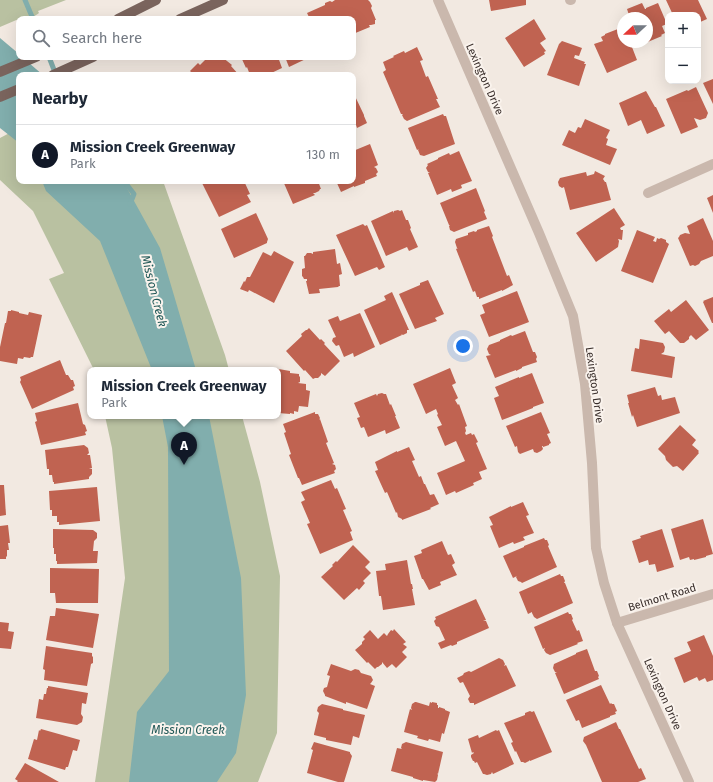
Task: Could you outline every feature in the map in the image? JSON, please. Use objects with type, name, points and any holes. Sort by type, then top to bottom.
[{"type":"main road","points":[[124,16],[156,0]]},
{"type":"main road","points":[[187,16],[223,0]]},
{"type":"main road","points":[[0,72],[29,60]]},
{"type":"main road","points":[[60,72],[87,60]]},
{"type":"main road","points":[[0,97],[16,90]]},
{"type":"street","name":"Lexington Drive","points":[[438,0],[536,226],[573,316],[584,384],[592,463],[596,548],[604,583],[617,623],[690,782]]},
{"type":"street","points":[[648,193],[713,164]]},
{"type":"street","name":"Belmont Road","points":[[617,623],[713,594]]},
{"type":"green space","points":[[0,0],[66,0],[38,11],[39,13],[34,16],[16,16],[16,20],[0,27]]},
{"type":"green space","points":[[16,130],[16,184],[164,184],[228,367],[93,367],[49,279],[64,273],[33,211],[0,180],[0,138]]},
{"type":"green space","points":[[106,419],[243,419],[260,482],[280,576],[277,733],[258,782],[95,782],[125,578],[112,448]]},
{"type":"water","points":[[0,38],[16,51],[16,60],[26,60],[40,72],[16,72],[16,141],[0,128]]},
{"type":"water","name":"Mission Creek","points":[[43,184],[125,184],[160,248],[195,367],[151,367],[100,241],[46,191]]},
{"type":"water","name":"Mission Creek","points":[[163,419],[210,419],[241,578],[246,695],[236,753],[217,782],[129,782],[137,712],[169,671],[168,447]]},
{"type":"building","points":[[335,0],[368,0],[372,6],[371,8],[376,20],[375,24],[369,25],[370,27],[356,33],[356,16],[308,16],[307,13],[325,5],[325,3],[330,1],[332,2]]},
{"type":"building","points":[[489,0],[526,0],[526,5],[491,11]]},
{"type":"building","points":[[666,0],[698,0],[707,19],[701,22],[701,12],[672,12]]},
{"type":"building","points":[[642,3],[646,9],[658,3],[665,19],[665,25],[662,26],[665,33],[653,40],[653,12],[628,12],[627,9]]},
{"type":"building","points":[[534,19],[546,39],[540,43],[546,51],[544,52],[545,54],[524,67],[505,38]]},
{"type":"building","points":[[617,29],[617,48],[632,48],[637,60],[607,73],[594,44],[603,41],[601,37]]},
{"type":"building","points":[[562,41],[582,48],[579,56],[575,55],[574,58],[585,62],[584,64],[586,64],[579,86],[547,75],[559,44]]},
{"type":"building","points":[[417,47],[423,60],[420,61],[426,77],[428,76],[440,107],[407,121],[404,119],[403,114],[401,114],[383,72],[386,70],[383,62],[404,51],[405,53]]},
{"type":"building","points":[[205,60],[226,60],[232,65],[231,66],[236,72],[190,71],[198,63],[200,65]]},
{"type":"building","points":[[242,60],[279,60],[282,68],[273,72],[249,72],[247,67],[246,68]]},
{"type":"building","points":[[286,60],[304,60],[289,67]]},
{"type":"building","points":[[713,79],[713,104],[703,83]]},
{"type":"building","points":[[696,87],[708,113],[706,118],[700,120],[694,118],[698,127],[681,134],[666,99]]},
{"type":"building","points":[[646,91],[665,126],[647,134],[641,120],[628,126],[619,103]]},
{"type":"building","points":[[356,98],[367,123],[357,128],[356,125]]},
{"type":"building","points":[[443,114],[446,116],[455,144],[424,156],[420,155],[419,149],[417,150],[408,128]]},
{"type":"building","points":[[585,119],[610,130],[606,138],[608,139],[606,145],[617,149],[610,165],[562,145],[569,130],[575,133],[578,127],[581,128]]},
{"type":"building","points":[[370,144],[378,165],[374,167],[378,172],[376,174],[377,176],[365,181],[365,183],[341,192],[337,184],[356,184],[356,150]]},
{"type":"building","points":[[459,151],[472,181],[461,185],[462,188],[452,192],[451,189],[437,195],[428,173],[430,172],[428,172],[426,168],[428,165],[427,164],[449,153],[450,155]]},
{"type":"building","points":[[595,171],[605,176],[603,179],[606,182],[611,200],[570,210],[564,187],[562,188],[559,186],[558,182],[560,178],[586,172],[587,176],[594,174]]},
{"type":"building","points":[[202,184],[245,184],[250,194],[247,195],[251,202],[219,217]]},
{"type":"building","points":[[284,184],[319,184],[321,189],[313,193],[315,195],[293,204]]},
{"type":"building","points":[[476,188],[487,219],[454,232],[450,230],[450,225],[440,203]]},
{"type":"building","points":[[713,195],[713,213],[707,198]]},
{"type":"building","points":[[614,208],[625,225],[620,228],[623,230],[622,240],[618,239],[618,247],[596,262],[576,233]]},
{"type":"building","points":[[398,210],[402,210],[406,220],[408,220],[410,229],[418,247],[409,251],[407,247],[386,256],[371,221]]},
{"type":"building","points":[[256,213],[268,239],[267,243],[234,258],[221,229]]},
{"type":"building","points":[[703,218],[713,241],[713,256],[701,261],[695,266],[690,266],[678,238],[680,235],[685,233],[690,234],[687,226]]},
{"type":"building","points":[[363,224],[365,226],[367,225],[385,267],[379,270],[377,267],[355,276],[336,235]]},
{"type":"building","points":[[489,226],[507,276],[509,275],[513,285],[502,291],[479,299],[475,291],[473,292],[456,249],[458,248],[455,242],[456,239],[468,235],[468,233],[475,232]]},
{"type":"building","points":[[637,230],[655,237],[653,241],[656,242],[657,238],[661,238],[666,240],[669,244],[653,283],[621,271]]},
{"type":"building","points":[[335,249],[337,264],[340,263],[342,274],[339,275],[340,286],[319,289],[320,293],[309,294],[306,281],[307,279],[304,279],[302,276],[302,269],[305,268],[304,256],[307,253],[313,254],[313,252]]},
{"type":"building","points":[[274,251],[294,262],[274,303],[249,290],[248,292],[240,289],[247,277],[250,277],[263,252],[271,256]]},
{"type":"building","points":[[428,280],[444,314],[435,318],[437,321],[415,329],[399,294]]},
{"type":"building","points":[[517,291],[529,322],[489,337],[480,315],[485,313],[482,305]]},
{"type":"building","points":[[392,292],[409,330],[407,330],[407,333],[403,335],[401,334],[402,335],[380,345],[364,310],[386,300],[384,296]]},
{"type":"building","points":[[713,297],[713,323],[712,323],[703,301]]},
{"type":"building","points":[[686,300],[709,330],[696,340],[691,335],[684,343],[680,343],[669,331],[665,334],[654,321],[669,309],[671,312]]},
{"type":"building","points":[[11,310],[28,315],[29,312],[42,315],[33,357],[24,357],[23,359],[18,358],[17,364],[0,361],[0,347],[5,323],[8,311]]},
{"type":"building","points":[[360,313],[375,347],[354,357],[353,353],[344,357],[339,345],[336,346],[332,341],[333,338],[336,337],[328,320],[338,316],[340,321]]},
{"type":"building","points":[[309,328],[320,340],[321,339],[325,343],[324,344],[340,361],[325,376],[321,373],[318,378],[313,379],[286,351],[302,336],[301,334]]},
{"type":"building","points":[[525,331],[533,352],[535,352],[537,357],[537,362],[495,378],[486,356],[491,355],[487,349],[489,345],[511,335],[512,336]]},
{"type":"building","points":[[640,339],[663,343],[665,347],[664,352],[661,354],[675,357],[672,378],[631,371],[635,348],[639,349]]},
{"type":"building","points":[[60,360],[66,375],[73,380],[75,386],[73,387],[74,390],[32,409],[20,382],[20,377]]},
{"type":"building","points":[[450,368],[456,383],[452,385],[458,398],[455,400],[458,405],[459,404],[467,426],[465,427],[465,433],[466,435],[471,433],[472,435],[474,434],[478,442],[476,443],[487,469],[479,472],[482,479],[473,483],[474,485],[456,493],[455,491],[446,495],[437,473],[465,461],[456,441],[445,446],[437,427],[442,425],[436,409],[426,414],[413,384]]},
{"type":"building","points":[[281,369],[290,371],[290,373],[299,374],[300,382],[298,383],[306,384],[306,390],[310,391],[308,407],[299,406],[298,412],[294,411],[294,414],[281,413]]},
{"type":"building","points":[[532,373],[544,403],[502,420],[494,398],[499,396],[495,387]]},
{"type":"building","points":[[655,387],[658,396],[661,395],[662,400],[675,397],[680,413],[637,427],[633,415],[632,417],[627,395]]},
{"type":"building","points":[[382,393],[386,394],[400,428],[386,434],[385,430],[368,437],[364,427],[361,428],[357,418],[360,417],[354,403]]},
{"type":"building","points":[[78,403],[83,424],[85,425],[87,431],[85,432],[86,435],[41,445],[35,422],[37,421],[35,413]]},
{"type":"building","points":[[315,412],[315,414],[318,414],[320,418],[319,420],[320,419],[328,442],[326,443],[334,463],[332,464],[335,465],[336,469],[334,471],[335,473],[302,485],[289,455],[291,454],[284,433],[286,432],[283,424]]},
{"type":"building","points":[[541,412],[550,433],[547,434],[551,443],[543,447],[542,446],[543,449],[537,453],[534,452],[533,449],[520,454],[517,446],[515,447],[506,426]]},
{"type":"building","points":[[680,425],[696,440],[692,445],[699,451],[699,453],[683,471],[677,466],[673,467],[658,449]]},
{"type":"building","points":[[84,445],[88,448],[89,453],[87,455],[90,455],[92,468],[89,469],[92,469],[92,474],[89,479],[54,484],[52,475],[49,475],[49,469],[47,469],[45,450]]},
{"type":"building","points":[[409,447],[415,460],[412,461],[419,477],[421,476],[430,495],[434,494],[439,504],[430,508],[431,509],[402,520],[398,517],[387,492],[385,493],[375,471],[378,470],[375,462]]},
{"type":"building","points":[[331,480],[335,489],[337,488],[346,509],[343,510],[352,531],[350,532],[353,540],[320,554],[307,524],[310,523],[301,502],[305,500],[301,492]]},
{"type":"building","points":[[0,485],[4,485],[6,515],[0,516]]},
{"type":"building","points":[[97,487],[100,521],[59,525],[59,522],[57,522],[57,516],[52,516],[52,510],[50,510],[49,491]]},
{"type":"building","points":[[523,502],[529,515],[526,516],[534,533],[523,537],[525,540],[514,544],[513,542],[499,548],[490,526],[493,525],[489,517]]},
{"type":"building","points":[[703,519],[713,554],[694,560],[690,560],[689,557],[680,560],[671,529]]},
{"type":"building","points":[[8,525],[10,543],[8,543],[9,550],[7,550],[6,559],[0,559],[0,526]]},
{"type":"building","points":[[53,529],[93,530],[97,533],[93,551],[98,551],[97,563],[57,564],[56,554],[54,554],[53,548]]},
{"type":"building","points":[[662,529],[674,567],[657,572],[655,564],[649,565],[648,560],[639,563],[632,541],[641,538],[640,536]]},
{"type":"building","points":[[544,538],[547,540],[557,567],[522,583],[518,581],[517,576],[513,578],[503,556]]},
{"type":"building","points":[[442,541],[448,555],[451,554],[455,563],[452,565],[457,575],[440,582],[441,585],[429,590],[422,579],[414,556],[422,553],[421,550]]},
{"type":"building","points":[[353,545],[370,562],[365,567],[371,573],[363,581],[365,583],[359,590],[357,588],[344,600],[321,577]]},
{"type":"building","points":[[407,560],[415,605],[383,610],[381,596],[379,596],[376,571],[386,570],[385,564]]},
{"type":"building","points":[[50,568],[99,569],[98,603],[56,603],[55,593],[50,593]]},
{"type":"building","points":[[560,574],[563,576],[565,581],[564,583],[573,603],[537,619],[534,617],[532,612],[528,614],[519,592]]},
{"type":"building","points":[[476,599],[486,620],[483,621],[486,621],[489,628],[457,642],[457,644],[441,649],[438,643],[445,640],[439,627],[436,626],[434,621],[436,619],[435,617]]},
{"type":"building","points":[[56,608],[99,614],[93,648],[46,640],[50,616],[55,616]]},
{"type":"building","points":[[568,612],[571,614],[572,620],[577,631],[579,630],[583,641],[550,655],[546,653],[544,650],[545,648],[543,649],[534,627]]},
{"type":"building","points":[[0,622],[9,623],[8,631],[14,632],[11,649],[0,648]]},
{"type":"building","points":[[394,629],[406,642],[403,644],[407,647],[402,652],[407,657],[396,668],[392,664],[387,668],[382,662],[382,664],[375,669],[355,650],[362,644],[365,639],[363,637],[370,630],[378,639],[384,633],[387,636],[391,630],[393,631]]},
{"type":"building","points":[[704,635],[713,656],[713,680],[707,682],[705,678],[699,681],[697,677],[684,683],[674,658],[691,651],[687,642]]},
{"type":"building","points":[[46,646],[92,653],[93,663],[91,664],[87,686],[44,680],[45,670],[43,669]]},
{"type":"building","points":[[587,649],[599,679],[564,694],[555,673],[557,672],[555,672],[553,668],[554,664]]},
{"type":"building","points":[[499,658],[503,660],[505,664],[504,666],[506,665],[516,686],[474,705],[474,703],[470,703],[468,699],[470,696],[463,682],[460,683],[457,678],[464,673],[469,671],[471,672]]},
{"type":"building","points":[[331,664],[351,671],[355,669],[359,670],[361,673],[371,676],[373,680],[370,684],[375,686],[367,709],[346,702],[346,704],[325,696],[323,691],[324,688],[327,687],[330,676],[327,675]]},
{"type":"building","points":[[601,685],[610,704],[614,704],[617,711],[615,712],[616,714],[582,728],[579,720],[576,721],[566,700]]},
{"type":"building","points":[[48,686],[88,693],[86,704],[82,703],[82,722],[77,725],[36,718],[39,699],[43,700]]},
{"type":"building","points":[[415,702],[429,706],[430,702],[437,703],[438,708],[445,709],[450,712],[444,734],[442,733],[440,742],[417,738],[418,736],[404,732],[410,709],[412,710],[412,704]]},
{"type":"building","points":[[322,704],[365,715],[359,738],[353,736],[351,745],[326,740],[326,738],[314,735],[319,713],[317,711],[318,707]]},
{"type":"building","points":[[534,711],[552,752],[525,763],[521,762],[516,751],[515,752],[511,743],[513,742],[504,723],[525,715],[525,713]]},
{"type":"building","points":[[616,722],[639,769],[641,768],[646,779],[638,782],[602,782],[583,741],[584,737]]},
{"type":"building","points":[[41,729],[80,740],[77,751],[73,750],[68,767],[66,767],[65,770],[28,759],[34,739],[37,740],[39,730],[40,731]]},
{"type":"building","points":[[499,730],[514,764],[493,774],[492,772],[491,774],[487,775],[483,774],[477,762],[475,763],[473,761],[471,755],[474,753],[472,753],[468,739],[478,735],[479,738]]},
{"type":"building","points":[[314,742],[350,752],[352,756],[344,782],[338,782],[307,773],[313,750],[311,749]]},
{"type":"building","points":[[406,742],[443,752],[438,774],[437,773],[437,780],[435,782],[423,781],[391,771],[397,748],[402,749],[402,744]]},
{"type":"building","points":[[25,763],[59,782],[17,782],[18,781],[15,779]]},
{"type":"waterway","points":[[25,0],[32,16]]},
{"type":"waterway","points":[[50,60],[55,72]]},
{"type":"waterway","points":[[126,184],[134,194],[130,204]]},
{"type":"place","name":"Mission Creek Greenway","points":[[184,465]]}]
